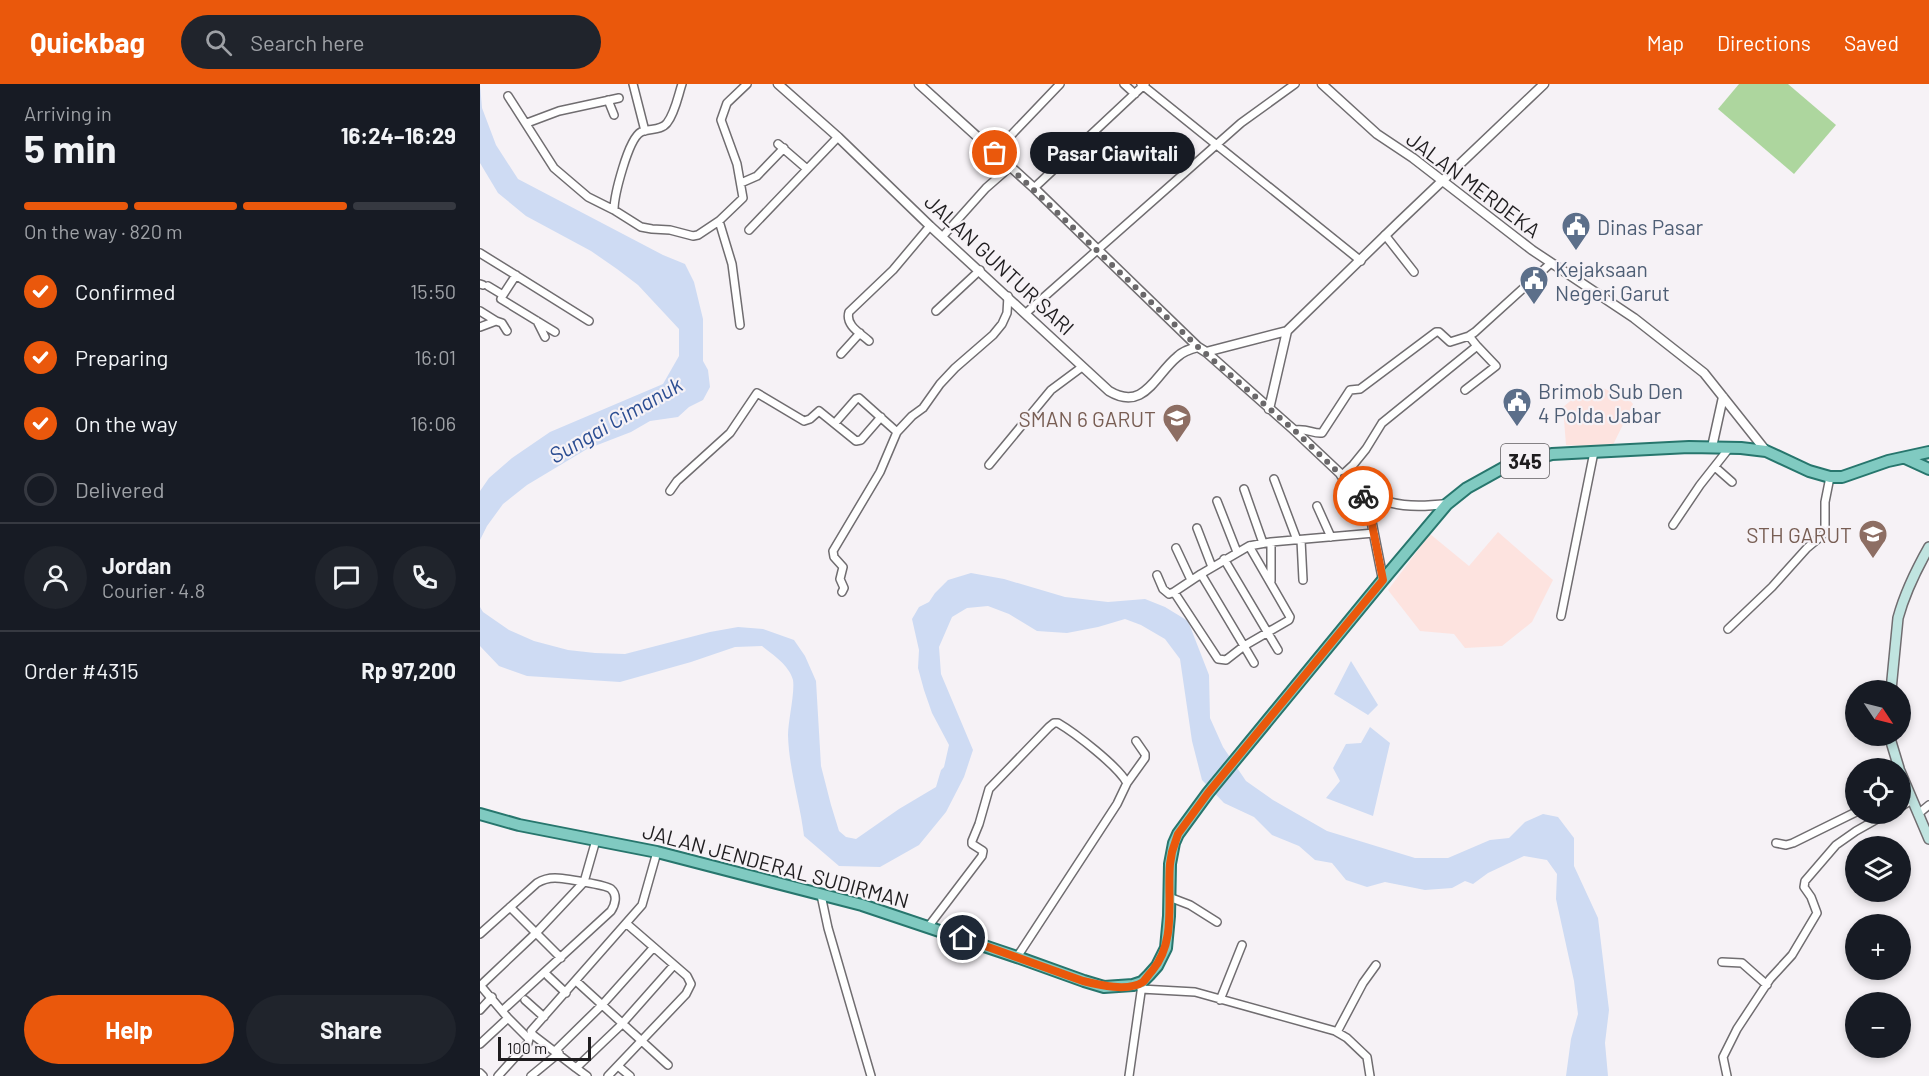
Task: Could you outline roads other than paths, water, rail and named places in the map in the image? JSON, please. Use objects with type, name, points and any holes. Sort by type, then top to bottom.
[{"type":"main road","name":"345","points":[[1142,985],[1157,966],[1166,948],[1169,872],[1174,843],[1178,834],[1208,793],[1383,580],[1447,504],[1467,488],[1503,468],[1552,453],[1730,447],[1766,451],[1809,471],[1830,477],[1842,477],[1888,461],[1929,452]]},
{"type":"main road","points":[[1905,458],[1929,469]]},
{"type":"main road","points":[[1892,680],[1898,618],[1905,595],[1929,547]]},
{"type":"main road","points":[[1912,801],[1929,839]]},
{"type":"main road","name":"JALAN JENDERAL SUDIRMAN","points":[[480,814],[519,825],[657,852],[862,905],[1104,987],[1142,985]]},
{"type":"street","points":[[633,84],[645,131]]},
{"type":"street","points":[[614,210],[614,201],[627,155],[636,137],[645,131],[662,128],[667,123],[682,84]]},
{"type":"street","points":[[508,96],[554,168],[588,197],[641,227],[670,230],[693,236],[719,221],[742,201],[743,194],[737,164],[721,120],[727,103],[747,84]]},
{"type":"street","name":"JALAN GUNTUR SARI","points":[[778,84],[838,136],[930,226],[1082,367],[1116,395],[1126,398],[1138,396],[1147,391],[1178,355],[1187,350],[1202,350],[1287,332]]},
{"type":"street","points":[[919,84],[1034,188],[1202,350],[1294,430],[1362,494],[1392,504],[1419,507],[1447,504]]},
{"type":"street","points":[[995,153],[1060,84]]},
{"type":"street","points":[[1124,84],[1135,94]]},
{"type":"street","points":[[1026,313],[1216,144],[1247,118],[1295,84]]},
{"type":"street","name":"JALAN MERDEKA","points":[[1322,84],[1377,134],[1413,158],[1551,263],[1654,332],[1704,373],[1766,451]]},
{"type":"street","points":[[1269,409],[1287,332],[1544,84]]},
{"type":"street","points":[[1034,188],[1143,85],[1361,261]]},
{"type":"street","points":[[526,123],[559,111],[619,98]]},
{"type":"street","points":[[608,100],[614,115]]},
{"type":"street","points":[[749,230],[838,136]]},
{"type":"street","points":[[741,183],[757,176],[781,146],[807,169]]},
{"type":"street","points":[[943,236],[986,188],[1010,167]]},
{"type":"street","points":[[719,221],[732,264],[740,325]]},
{"type":"street","points":[[869,341],[849,322],[847,316],[849,312],[893,270],[930,226]]},
{"type":"street","points":[[1385,236],[1414,272]]},
{"type":"street","points":[[480,253],[589,321]]},
{"type":"street","points":[[1294,430],[1304,429],[1322,433],[1350,390],[1360,389],[1436,332],[1450,342],[1468,336],[1551,263]]},
{"type":"street","points":[[936,311],[980,270]]},
{"type":"street","points":[[516,275],[501,298],[555,332]]},
{"type":"street","points":[[484,285],[503,295]]},
{"type":"street","points":[[842,592],[844,588],[840,579],[843,567],[832,551],[880,472],[897,432],[903,423],[923,408],[955,368],[993,335],[1002,324],[1007,313],[1008,296]]},
{"type":"street","points":[[480,311],[502,323],[507,331]]},
{"type":"street","points":[[480,327],[496,321]]},
{"type":"street","points":[[537,321],[545,337]]},
{"type":"street","points":[[841,354],[860,333]]},
{"type":"street","points":[[1465,390],[1496,366],[1468,336]]},
{"type":"street","points":[[1341,476],[1366,449],[1382,423],[1477,346]]},
{"type":"street","points":[[989,465],[1050,390],[1082,367]]},
{"type":"street","points":[[670,491],[730,433],[758,393],[804,421],[819,411],[858,442],[880,417]]},
{"type":"street","points":[[1712,447],[1723,397]]},
{"type":"street","points":[[835,423],[858,398],[865,401],[897,432]]},
{"type":"street","points":[[1673,525],[1700,484],[1730,447]]},
{"type":"street","points":[[1561,616],[1594,452]]},
{"type":"street","points":[[1714,467],[1732,482]]},
{"type":"street","points":[[1728,629],[1780,579],[1807,548],[1825,533],[1825,502],[1830,477]]},
{"type":"street","points":[[1274,479],[1299,540],[1303,580]]},
{"type":"street","points":[[1244,489],[1267,542],[1270,581]]},
{"type":"street","points":[[1362,494],[1368,507],[1383,580]]},
{"type":"street","points":[[1217,501],[1237,552]]},
{"type":"street","points":[[1317,507],[1331,537]]},
{"type":"street","points":[[1197,528],[1212,567]]},
{"type":"street","points":[[1157,574],[1165,591],[1169,594],[1249,546],[1267,542],[1374,533]]},
{"type":"street","points":[[1174,592],[1218,659],[1226,660],[1244,646],[1289,620],[1290,617],[1249,546]]},
{"type":"street","points":[[1176,548],[1191,580]]},
{"type":"street","points":[[1224,559],[1278,650]]},
{"type":"street","points":[[1201,574],[1254,663]]},
{"type":"street","points":[[928,927],[982,856],[983,851],[972,844],[972,841],[989,789],[1054,723],[1063,726],[1091,748],[1127,783]]},
{"type":"street","points":[[1017,957],[1052,900],[1117,804],[1127,783],[1145,759],[1145,754],[1136,741]]},
{"type":"street","points":[[1918,814],[1929,805]]},
{"type":"street","points":[[1776,843],[1786,845],[1793,843],[1845,817]]},
{"type":"street","points":[[1727,1076],[1724,1055],[1737,1029],[1767,985],[1792,955],[1817,913],[1804,887],[1804,881],[1836,845],[1868,824]]},
{"type":"street","points":[[498,1076],[529,1040],[480,985],[536,933],[584,882],[596,840]]},
{"type":"street","points":[[657,852],[645,900],[627,924],[531,1032],[580,1073],[674,965]]},
{"type":"street","points":[[481,931],[541,881],[556,878],[584,882],[611,889],[614,895],[615,904],[611,911],[503,1010]]},
{"type":"street","points":[[821,895],[828,928],[871,1076]]},
{"type":"street","points":[[1169,897],[1190,905],[1217,922]]},
{"type":"street","points":[[510,907],[561,958]]},
{"type":"street","points":[[608,1076],[691,986],[689,978],[627,924]]},
{"type":"street","points":[[1220,1000],[1242,945]]},
{"type":"street","points":[[531,1076],[557,1052],[654,948]]},
{"type":"street","points":[[1722,962],[1743,963],[1767,985]]},
{"type":"street","points":[[1337,1032],[1363,983],[1376,965]]},
{"type":"street","points":[[548,976],[566,993]]},
{"type":"street","points":[[576,981],[668,1065]]},
{"type":"street","points":[[1129,1076],[1142,985],[1195,992],[1337,1032],[1367,1057],[1370,1076]]},
{"type":"street","points":[[480,1010],[492,998]]},
{"type":"street","points":[[525,1000],[544,1017]]},
{"type":"street","points":[[480,1044],[508,1018]]},
{"type":"street","points":[[618,1066],[630,1076]]},
{"type":"water","name":"Sungai Cimanuk","points":[[480,84],[482,108],[496,145],[518,179],[663,255],[685,264],[694,282],[703,319],[703,361],[708,370],[710,387],[703,400],[689,407],[678,417],[650,421],[631,432],[587,449],[527,485],[503,504],[480,540],[480,491],[489,478],[512,458],[550,432],[663,384],[679,356],[679,329],[638,285],[617,269],[591,251],[526,216],[498,193],[480,163]]},
{"type":"water","points":[[971,573],[1004,579],[1065,597],[1108,602],[1145,599],[1165,607],[1188,621],[1209,675],[1210,718],[1223,747],[1246,781],[1273,800],[1327,831],[1415,858],[1448,858],[1490,840],[1509,838],[1525,822],[1543,814],[1558,817],[1574,838],[1574,866],[1598,918],[1609,1010],[1605,1043],[1608,1076],[1566,1076],[1571,1039],[1578,1014],[1574,981],[1556,899],[1557,874],[1547,860],[1524,856],[1488,873],[1473,884],[1465,881],[1452,888],[1425,890],[1385,882],[1367,887],[1346,880],[1332,863],[1315,860],[1299,846],[1272,835],[1254,817],[1224,803],[1202,780],[1192,741],[1180,659],[1165,639],[1141,625],[1125,619],[1067,633],[1037,631],[1009,614],[988,606],[967,608],[952,617],[939,647],[941,674],[973,750],[964,777],[946,812],[919,845],[880,867],[839,866],[804,836],[792,773],[788,735],[793,680],[784,665],[762,646],[735,647],[620,682],[527,676],[499,666],[480,646],[480,607],[483,612],[509,630],[534,641],[568,650],[595,653],[625,654],[738,627],[763,629],[794,640],[805,656],[816,681],[821,766],[839,831],[846,837],[856,839],[936,787],[949,745],[932,713],[924,690],[918,668],[919,650],[912,619],[919,607],[929,602],[948,580]]},
{"type":"water","points":[[1351,661],[1378,705],[1368,715],[1334,694]]},
{"type":"water","points":[[1370,727],[1390,743],[1373,816],[1326,798],[1340,781],[1333,768],[1346,744],[1361,743]]},
{"type":"place","name":"Pasar Ciawitali","points":[[995,153]]},
{"type":"place","name":"Dinas Pasar","points":[[1576,252]]},
{"type":"place","name":"Kejaksaan Negeri Garut","points":[[1534,306]]},
{"type":"place","name":"Brimob Sub Den 4 Polda Jabar","points":[[1517,428]]},
{"type":"place","name":"SMAN 6 GARUT","points":[[1177,444]]},
{"type":"place","name":"STH GARUT","points":[[1873,560]]}]
